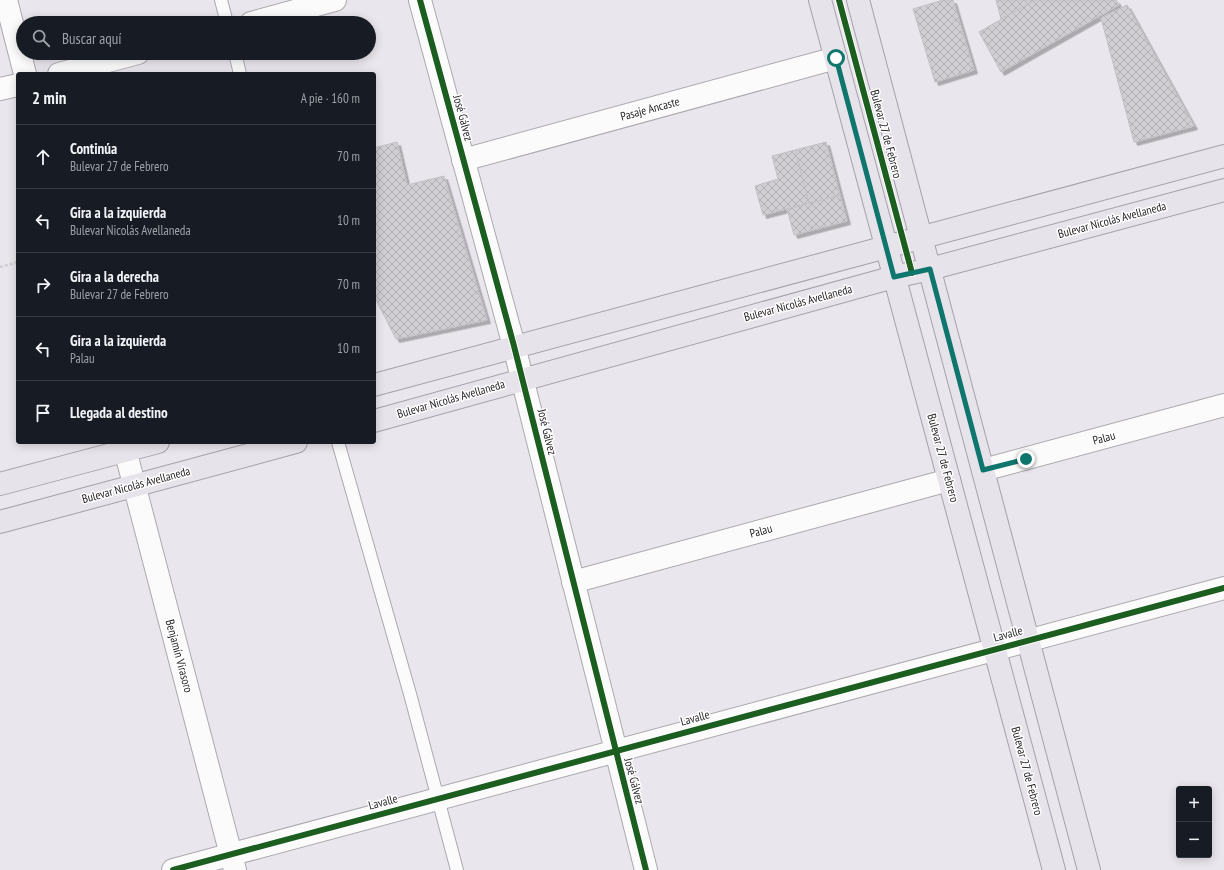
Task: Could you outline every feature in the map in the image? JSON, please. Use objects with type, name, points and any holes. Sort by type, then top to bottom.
[{"type":"main road","name":"Bulevar 27 de Febrero","points":[[820,0],[1054,870]]},
{"type":"main road","name":"Bulevar 27 de Febrero","points":[[858,0],[1090,870]]},
{"type":"main road","points":[[376,384],[514,346],[1224,156]]},
{"type":"main road","name":"Bulevar Nicolás Avellaneda","points":[[376,419],[894,277],[930,269],[1224,190]]},
{"type":"main road","points":[[0,484],[124,446],[141,444]]},
{"type":"main road","name":"Bulevar Nicolás Avellaneda","points":[[0,522],[289,444]]},
{"type":"street","points":[[6,0],[16,39]]},
{"type":"street","points":[[276,16],[335,0]]},
{"type":"street","name":"José Gálvez","points":[[420,0],[514,346],[646,870]]},
{"type":"street","name":"Pasaje Ancaste","points":[[463,160],[836,58]]},
{"type":"street","points":[[21,60],[24,72]]},
{"type":"street","points":[[67,72],[112,60]]},
{"type":"street","points":[[0,89],[16,85]]},
{"type":"street","name":"Palau","points":[[983,470],[1224,405]]},
{"type":"street","name":"Benjamín Virasoro","points":[[124,446],[233,862]]},
{"type":"street","name":"Palau","points":[[573,582],[949,480]]},
{"type":"street","name":"Lavalle","points":[[173,870],[233,862],[438,799],[1224,588]]},
{"type":"lane","points":[[221,0],[225,16]]},
{"type":"lane","points":[[237,60],[240,72]]},
{"type":"lane","points":[[339,444],[410,694],[457,870]]},
{"type":"path","points":[[0,267],[16,263]]},
{"type":"building","points":[[943,0],[953,0],[974,70],[935,82],[913,9]]},
{"type":"building","points":[[996,0],[1035,0],[1001,19]]},
{"type":"building","points":[[1035,0],[1116,0],[1119,5],[1001,72],[979,32]]},
{"type":"building","points":[[1127,5],[1194,126],[1134,142],[1101,18]]},
{"type":"building","points":[[397,142],[407,185],[444,176],[487,320],[396,339],[376,300],[376,147]]},
{"type":"building","points":[[826,142],[840,195],[809,203],[795,150]]},
{"type":"building","points":[[795,150],[809,203],[763,215],[755,186],[778,179],[772,156]]},
{"type":"building","points":[[840,195],[847,221],[794,235],[787,209]]},
{"type":"cycle path","points":[[420,0],[514,346],[646,870]]},
{"type":"cycle path","points":[[839,0],[912,273]]},
{"type":"cycle path","points":[[173,870],[1224,588]]},
{"type":"route","points":[[836,58],[894,277],[930,269],[983,470],[1026,459]]}]
